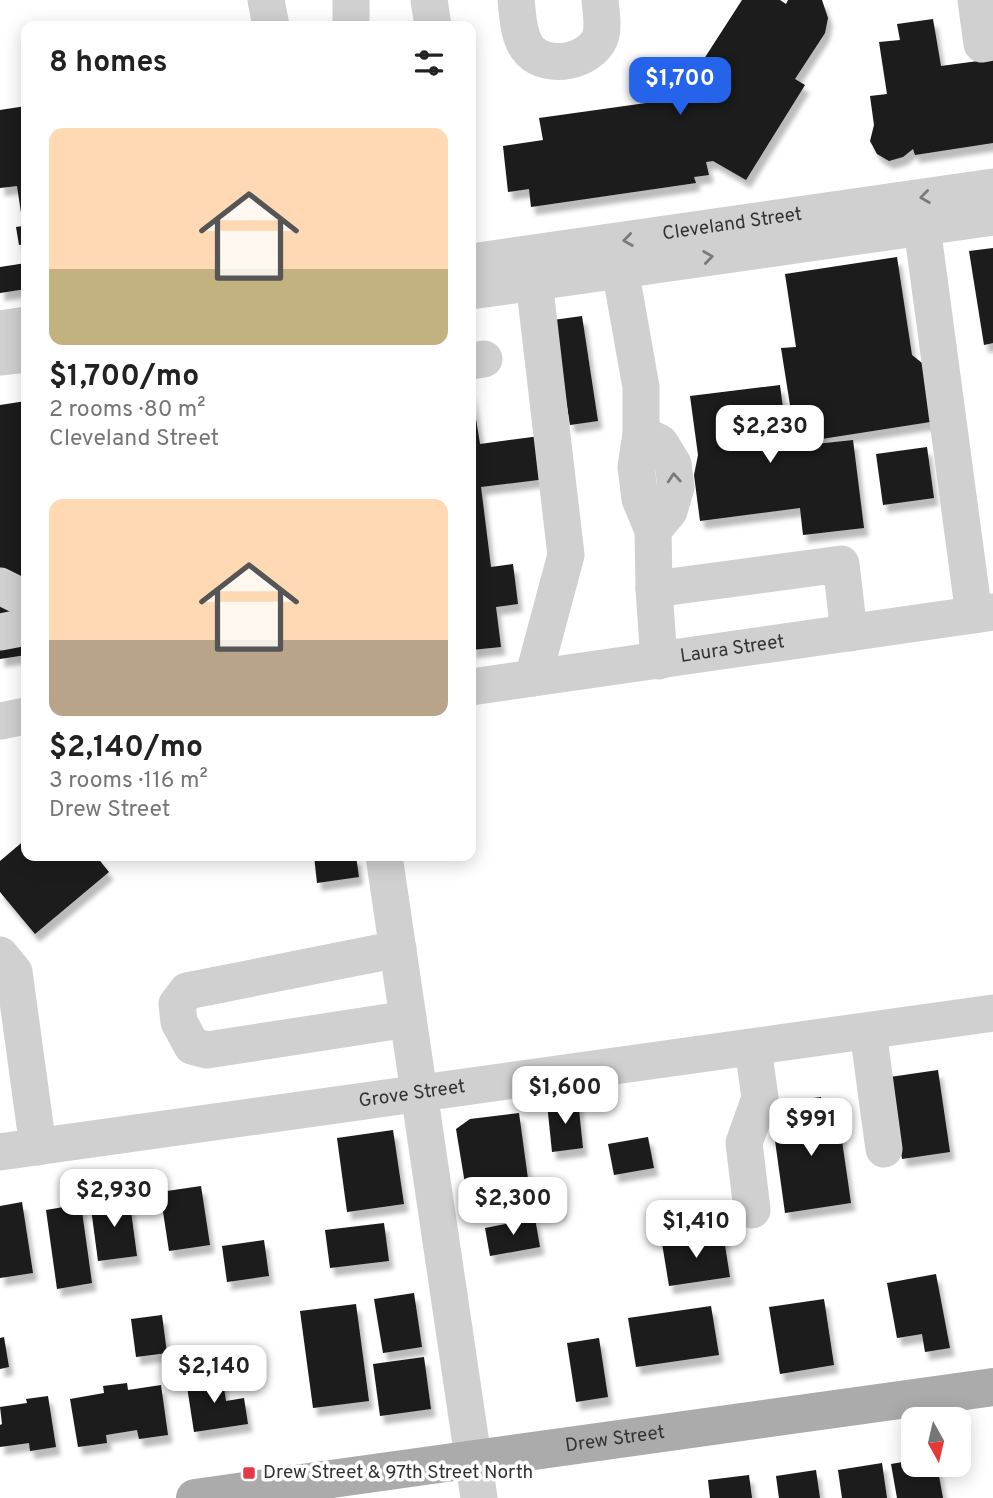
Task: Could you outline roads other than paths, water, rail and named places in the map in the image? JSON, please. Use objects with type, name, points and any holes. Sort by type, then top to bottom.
[{"type":"main road","name":"Drew Street","points":[[195,1498],[993,1387]]},
{"type":"street","points":[[266,0],[270,21]]},
{"type":"street","points":[[351,0],[351,21]]},
{"type":"street","points":[[429,0],[432,21]]},
{"type":"street","points":[[516,0],[522,39],[531,52],[550,62],[570,61],[588,52],[600,38],[600,0]]},
{"type":"street","points":[[976,0],[982,44],[993,42]]},
{"type":"street","name":"Cleveland Street","points":[[476,261],[993,187]]},
{"type":"street","points":[[476,290],[993,217]]},
{"type":"street","points":[[922,227],[983,613]]},
{"type":"street","points":[[620,269],[640,387],[641,435],[660,443],[673,464],[676,487],[669,511],[653,530],[659,661]]},
{"type":"street","points":[[533,678],[566,555],[534,281]]},
{"type":"street","points":[[0,329],[21,326]]},
{"type":"street","points":[[0,358],[21,355]]},
{"type":"street","points":[[654,589],[841,564],[849,634]]},
{"type":"street","points":[[0,586],[21,596]]},
{"type":"street","name":"Laura Street","points":[[476,686],[983,613]]},
{"type":"street","points":[[0,632],[21,627]]},
{"type":"street","points":[[0,721],[21,717]]},
{"type":"street","points":[[385,861],[479,1498]]},
{"type":"street","points":[[398,949],[187,991],[177,1004],[179,1022],[192,1046],[207,1050],[408,1018]]},
{"type":"street","points":[[0,956],[14,972],[38,1147]]},
{"type":"street","name":"Grove Street","points":[[0,1152],[993,1013]]},
{"type":"street","points":[[868,1031],[884,1149]]},
{"type":"street","points":[[752,1210],[744,1143],[760,1098],[753,1047]]},
{"type":"place","name":"Drew Street & 97th Street North","points":[[249,1473]]}]
